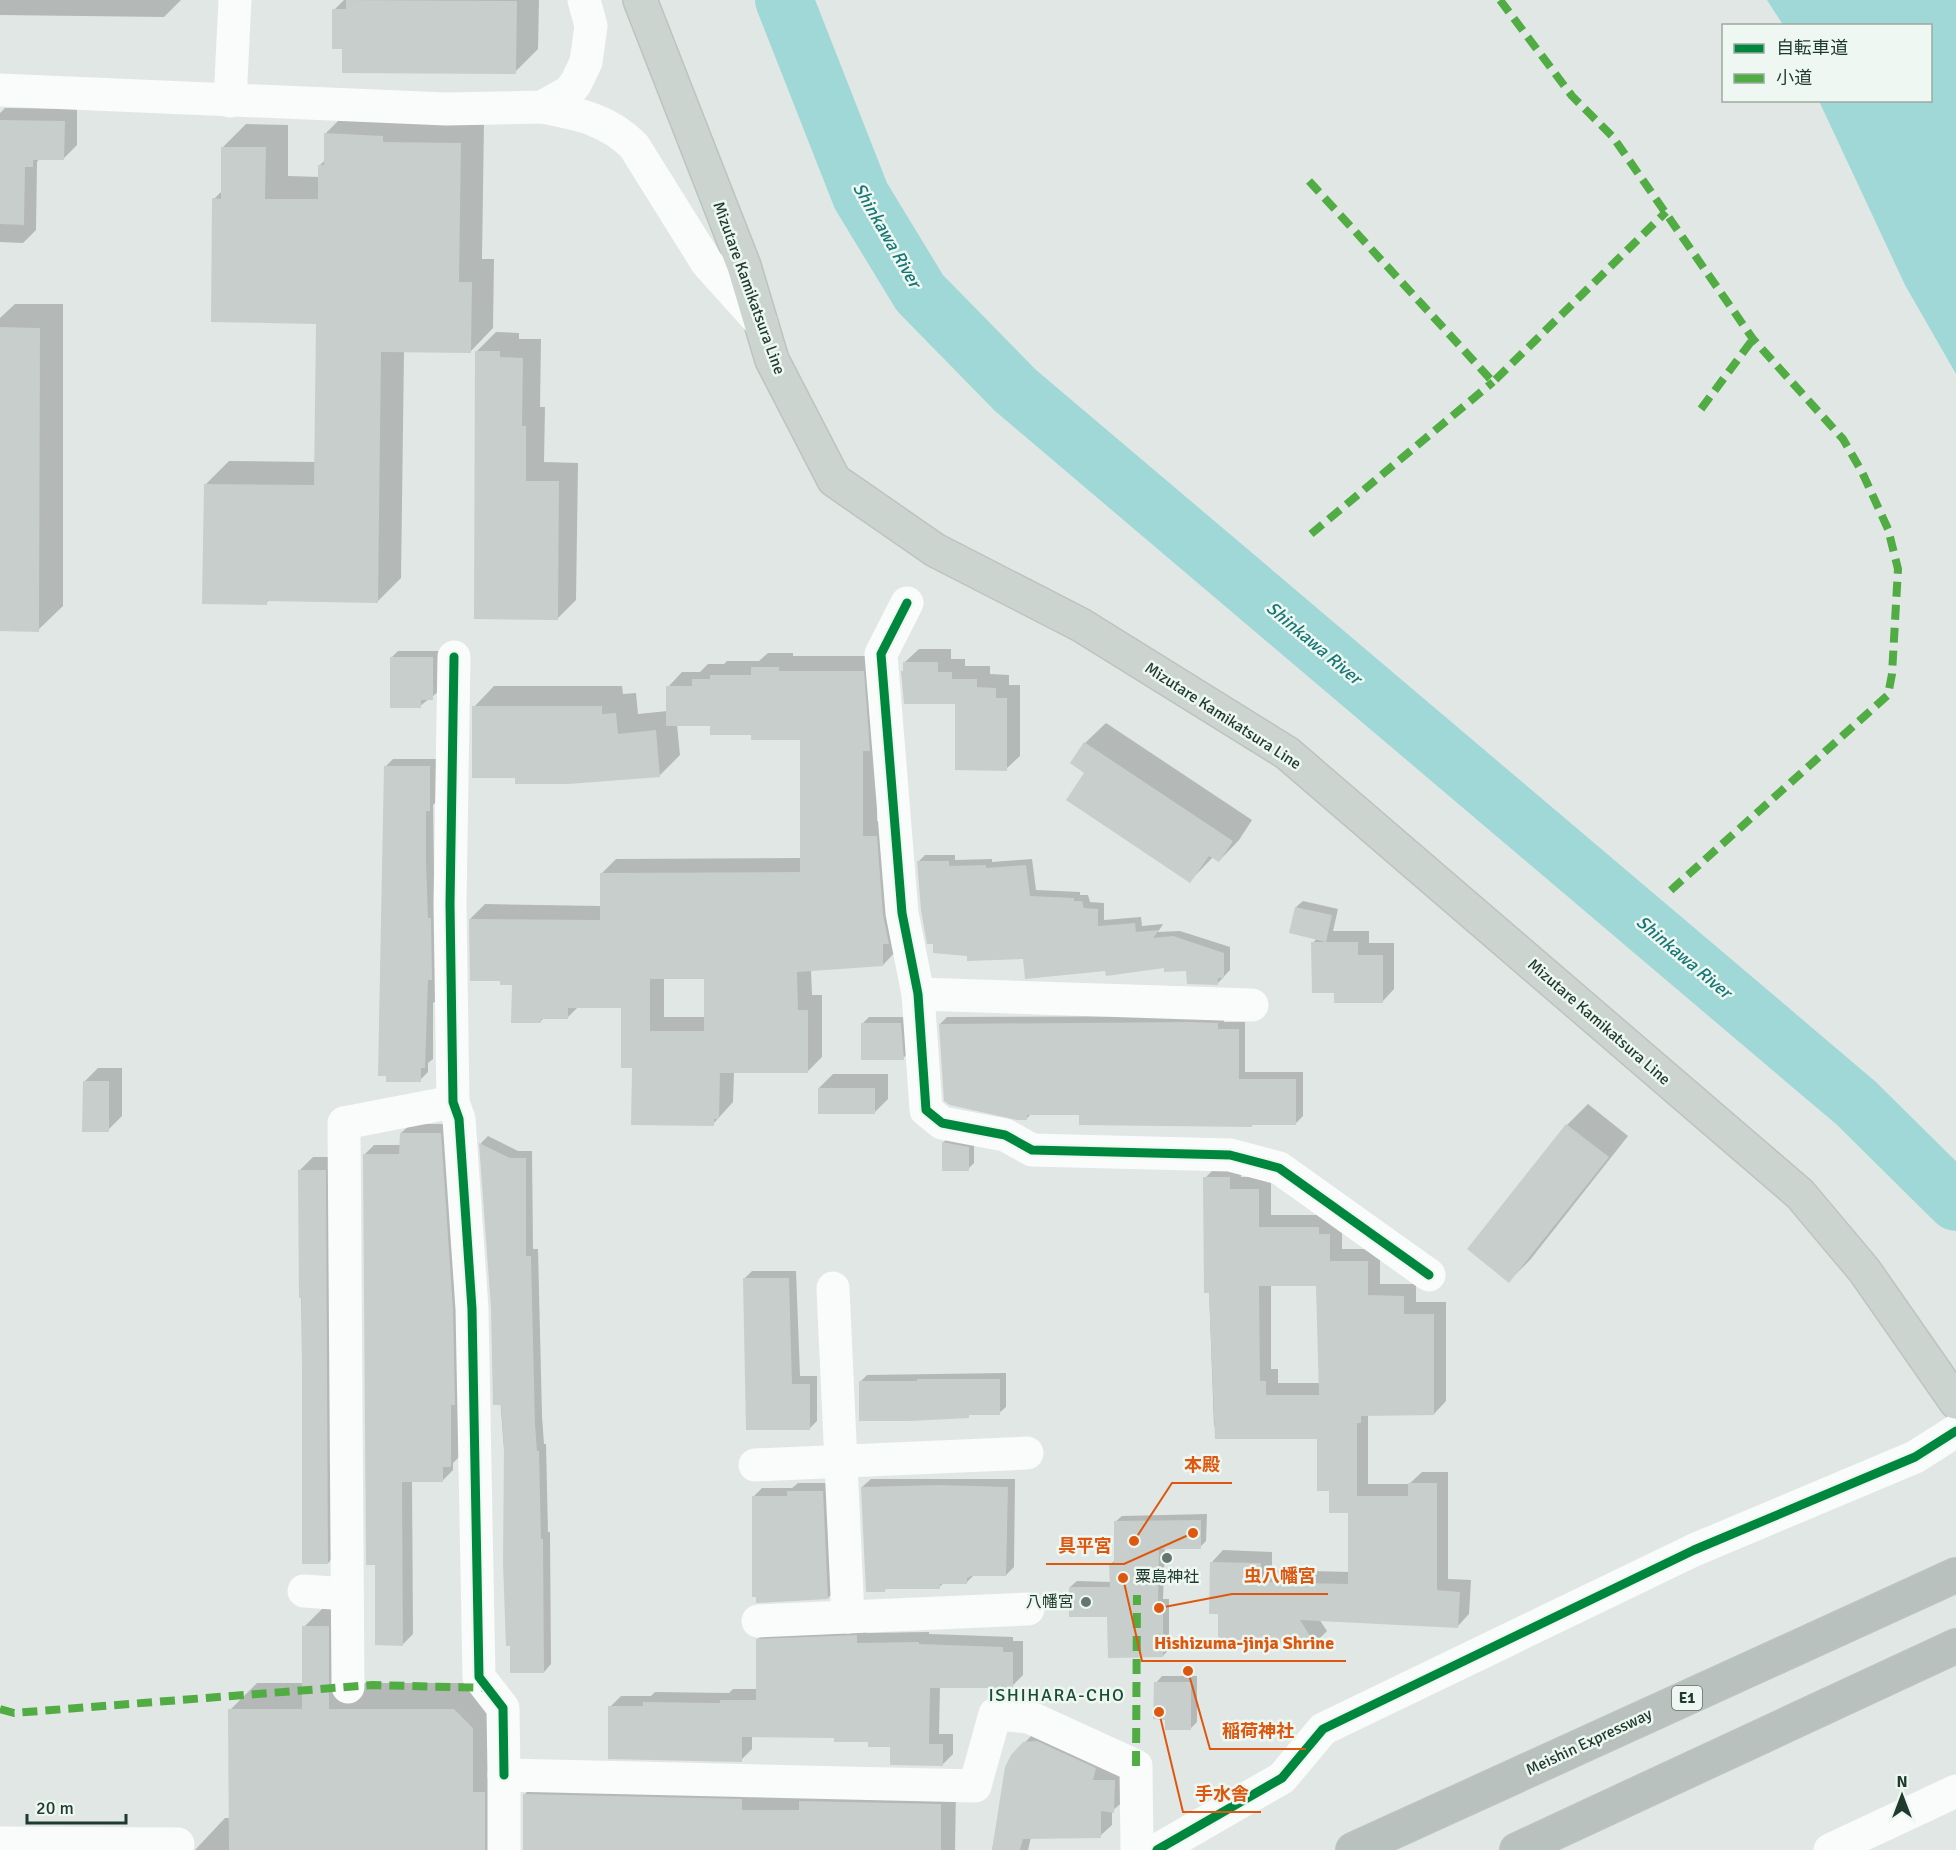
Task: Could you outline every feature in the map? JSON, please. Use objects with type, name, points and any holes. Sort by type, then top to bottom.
[{"type":"highway","name":"Meishin Expressway","points":[[1353,1850],[1956,1575]]},
{"type":"highway","points":[[1517,1850],[1956,1647]]},
{"type":"main road","name":"Mizutare Kamikatsura Line","points":[[640,0],[744,266],[772,360],[834,480],[935,550],[1081,625],[1287,753],[1800,1194],[1864,1270],[1956,1402]]},
{"type":"street","points":[[230,101],[235,0]]},
{"type":"street","points":[[542,107],[569,92],[576,84],[586,62],[591,26],[584,0]]},
{"type":"street","points":[[0,90],[446,109],[542,107],[596,119],[621,133],[634,146],[707,263],[761,323]]},
{"type":"street","points":[[907,603],[881,654],[902,913],[918,994],[926,1110],[942,1124],[1005,1136],[1032,1150],[1230,1155],[1279,1168],[1430,1275]]},
{"type":"street","points":[[454,657],[450,904],[453,1102],[459,1119],[472,1309],[479,1677],[503,1708],[504,1850]]},
{"type":"street","points":[[918,994],[1252,1005]]},
{"type":"street","points":[[348,1687],[344,1124],[453,1102]]},
{"type":"street","points":[[833,1288],[848,1617]]},
{"type":"street","points":[[1156,1850],[1282,1778],[1323,1729],[1694,1550],[1915,1457],[1956,1431]]},
{"type":"street","points":[[755,1465],[1027,1453]]},
{"type":"street","points":[[304,1591],[347,1594]]},
{"type":"street","points":[[759,1621],[1028,1609]]},
{"type":"street","points":[[504,1775],[975,1786],[995,1714],[1029,1717],[1136,1766],[1137,1850]]},
{"type":"street","points":[[1830,1850],[1956,1791]]},
{"type":"street","points":[[0,1843],[178,1844]]},
{"type":"water","points":[[1767,0],[1956,0],[1956,374],[1905,285],[1819,102],[1932,102],[1932,24],[1782,24]]},
{"type":"building","points":[[346,0],[517,1],[516,74],[342,73],[342,49],[332,49],[332,9],[346,9]]},
{"type":"building","points":[[0,120],[65,121],[64,160],[33,160],[33,167],[25,167],[24,225],[0,224]]},
{"type":"building","points":[[324,133],[383,136],[383,142],[461,143],[459,282],[472,282],[471,353],[381,352],[378,603],[267,601],[267,605],[202,604],[204,484],[314,485],[316,324],[211,322],[212,198],[221,199],[221,147],[266,147],[265,199],[318,199],[318,165],[324,165]]},
{"type":"building","points":[[0,327],[40,328],[39,632],[0,631]]},
{"type":"building","points":[[475,351],[500,351],[500,357],[523,358],[522,426],[526,426],[526,481],[559,481],[558,620],[474,619]]},
{"type":"building","points":[[390,657],[433,657],[433,700],[421,700],[421,708],[390,708]]},
{"type":"building","points":[[903,662],[938,662],[938,672],[952,672],[952,679],[977,679],[977,687],[996,688],[996,698],[1007,698],[1007,771],[955,770],[955,704],[904,704],[901,671],[903,671]]},
{"type":"building","points":[[751,667],[779,667],[779,671],[864,671],[870,751],[863,751],[863,836],[877,836],[883,915],[889,944],[883,944],[883,966],[797,972],[798,1010],[808,1010],[808,1073],[720,1073],[719,1119],[714,1119],[714,1126],[631,1125],[632,1068],[621,1068],[621,1008],[568,1008],[568,1019],[541,1019],[541,1023],[511,1023],[512,985],[500,985],[500,981],[470,981],[469,919],[600,920],[600,873],[800,872],[800,740],[751,740],[751,735],[710,735],[710,726],[666,726],[666,686],[692,686],[692,679],[710,679],[710,675],[751,675]],"holes":[[[650,979],[704,979],[704,1031],[650,1031]]]},
{"type":"building","points":[[472,706],[602,706],[602,714],[616,713],[618,734],[656,730],[660,777],[568,784],[515,784],[515,778],[472,778]]},
{"type":"building","points":[[1084,742],[1233,841],[1219,862],[1209,856],[1190,883],[1066,800],[1084,773],[1070,763]]},
{"type":"building","points":[[384,766],[430,766],[430,811],[426,811],[426,862],[428,918],[431,918],[432,980],[428,980],[425,1068],[421,1068],[421,1082],[386,1082],[386,1076],[378,1076]]},
{"type":"building","points":[[917,861],[949,861],[949,866],[986,865],[986,868],[1026,865],[1030,896],[1074,898],[1074,901],[1082,901],[1084,908],[1098,909],[1098,926],[1135,923],[1136,932],[1159,930],[1153,938],[1173,936],[1224,953],[1224,978],[1218,978],[1218,985],[1187,984],[1186,971],[1164,972],[1164,968],[1106,976],[1105,971],[1025,979],[1023,959],[967,961],[967,956],[933,953],[933,944],[927,944],[921,910]]},
{"type":"building","points":[[1295,907],[1332,915],[1326,942],[1289,933]]},
{"type":"building","points":[[1311,942],[1358,942],[1358,955],[1383,955],[1383,1003],[1334,1003],[1334,993],[1312,993]]},
{"type":"building","points":[[861,1023],[901,1023],[904,1060],[861,1060]]},
{"type":"building","points":[[1218,1023],[1218,1029],[1239,1029],[1239,1079],[1296,1079],[1296,1125],[1252,1125],[1252,1127],[1079,1125],[1079,1115],[1027,1115],[1027,1120],[1017,1120],[950,1105],[944,1101],[939,1024]]},
{"type":"building","points":[[83,1081],[109,1081],[109,1132],[82,1132]]},
{"type":"building","points":[[818,1088],[875,1088],[875,1114],[818,1114]]},
{"type":"building","points":[[1566,1124],[1609,1157],[1509,1283],[1467,1249]]},
{"type":"building","points":[[400,1133],[441,1133],[453,1310],[455,1405],[451,1405],[451,1467],[443,1467],[443,1482],[402,1482],[403,1646],[375,1645],[375,1565],[366,1565],[363,1154],[399,1154]]},
{"type":"building","points":[[942,1142],[969,1147],[969,1171],[942,1171]]},
{"type":"building","points":[[479,1143],[510,1158],[526,1158],[526,1256],[531,1256],[535,1424],[537,1451],[539,1451],[541,1539],[543,1539],[544,1673],[510,1673],[510,1646],[506,1646],[503,1563],[504,1447],[501,1405],[493,1405],[491,1308]]},
{"type":"building","points":[[298,1170],[326,1170],[328,1564],[302,1564],[302,1298],[299,1298]]},
{"type":"building","points":[[1203,1177],[1230,1177],[1230,1189],[1259,1189],[1259,1227],[1319,1227],[1319,1234],[1330,1234],[1330,1261],[1368,1261],[1368,1295],[1404,1296],[1404,1314],[1434,1314],[1434,1415],[1361,1416],[1361,1423],[1357,1423],[1357,1496],[1408,1496],[1408,1483],[1437,1483],[1437,1590],[1460,1592],[1458,1628],[1300,1620],[1315,1644],[1218,1641],[1218,1614],[1209,1614],[1210,1562],[1261,1563],[1260,1582],[1348,1584],[1348,1513],[1329,1513],[1329,1491],[1317,1491],[1317,1439],[1215,1439],[1209,1293],[1204,1293]],"holes":[[[1259,1286],[1316,1286],[1319,1395],[1266,1395],[1266,1381],[1260,1381]]]},
{"type":"building","points":[[743,1278],[789,1278],[792,1384],[810,1384],[810,1430],[746,1430]]},
{"type":"building","points":[[917,1379],[1000,1379],[1000,1415],[969,1415],[969,1418],[909,1421],[859,1421],[859,1381],[917,1381]]},
{"type":"building","points":[[940,1485],[1008,1487],[1006,1576],[971,1576],[967,1578],[967,1584],[940,1584],[940,1589],[885,1589],[885,1592],[866,1592],[861,1487]]},
{"type":"building","points":[[787,1491],[823,1491],[828,1599],[756,1603],[756,1597],[752,1597],[752,1496],[787,1496]]},
{"type":"building","points":[[1201,1520],[1201,1549],[1159,1549],[1158,1605],[1163,1605],[1163,1657],[1108,1658],[1107,1617],[1069,1617],[1069,1587],[1110,1587],[1109,1563],[1114,1563],[1114,1521]]},
{"type":"building","points":[[302,1626],[329,1626],[329,1709],[454,1709],[473,1728],[473,1792],[485,1792],[485,1850],[229,1850],[228,1709],[302,1709]]},
{"type":"building","points":[[857,1635],[857,1643],[919,1642],[919,1644],[1003,1647],[1003,1652],[1013,1652],[1013,1688],[930,1688],[929,1744],[943,1744],[943,1766],[890,1765],[890,1747],[868,1747],[868,1742],[834,1742],[834,1738],[742,1737],[742,1762],[608,1759],[608,1706],[643,1706],[643,1702],[720,1703],[720,1700],[756,1700],[756,1639]]},
{"type":"building","points":[[1154,1682],[1191,1682],[1191,1730],[1165,1730],[1165,1720],[1153,1719]]},
{"type":"building","points":[[1037,1741],[1096,1768],[1093,1780],[1115,1780],[1114,1813],[1101,1811],[1101,1838],[1023,1839],[1020,1850],[992,1850],[1005,1767],[1011,1755],[1023,1742]]},
{"type":"building","points":[[523,1794],[742,1799],[742,1810],[799,1810],[799,1801],[941,1804],[941,1850],[523,1850]]},
{"type":"waterway","name":"Shinkawa River","points":[[784,0],[861,196],[920,293],[1015,390],[1856,1103],[1956,1202]]},
{"type":"marked path","points":[[1500,0],[1572,96],[1613,137],[1753,339],[1843,439],[1862,472],[1888,529],[1898,569],[1892,674],[1888,695],[1670,891]]},
{"type":"marked path","points":[[1309,181],[1493,382],[1666,212]]},
{"type":"marked path","points":[[1701,409],[1753,339]]},
{"type":"marked path","points":[[1311,534],[1493,382]]},
{"type":"marked path","points":[[1136,1766],[1137,1595]]},
{"type":"marked path","points":[[0,1709],[14,1713],[372,1685],[488,1688]]},
{"type":"cycle path","points":[[907,603],[881,654],[902,913],[918,994],[926,1110],[942,1123],[1005,1135],[1032,1150],[1230,1155],[1279,1168],[1429,1275]]},
{"type":"cycle path","points":[[454,657],[450,904],[453,1102],[459,1119],[472,1309],[479,1677],[503,1708],[504,1775]]},
{"type":"cycle path","points":[[1157,1850],[1282,1778],[1323,1729],[1694,1550],[1915,1457],[1956,1431]]},
{"type":"place","name":"具平宮","points":[[1193,1533]]},
{"type":"place","name":"本殿","points":[[1134,1541]]},
{"type":"place","name":"粟島神社","points":[[1167,1558]]},
{"type":"place","name":"Hishizuma-jinja Shrine","points":[[1123,1578]]},
{"type":"place","name":"八幡宮","points":[[1086,1602]]},
{"type":"place","name":"虫八幡宮","points":[[1159,1608]]},
{"type":"place","name":"稲荷神社","points":[[1188,1671]]},
{"type":"place","name":"手水舎","points":[[1159,1712]]},
{"type":"district","name":"ISHIHARA-CHO","points":[[1057,1695]]}]
